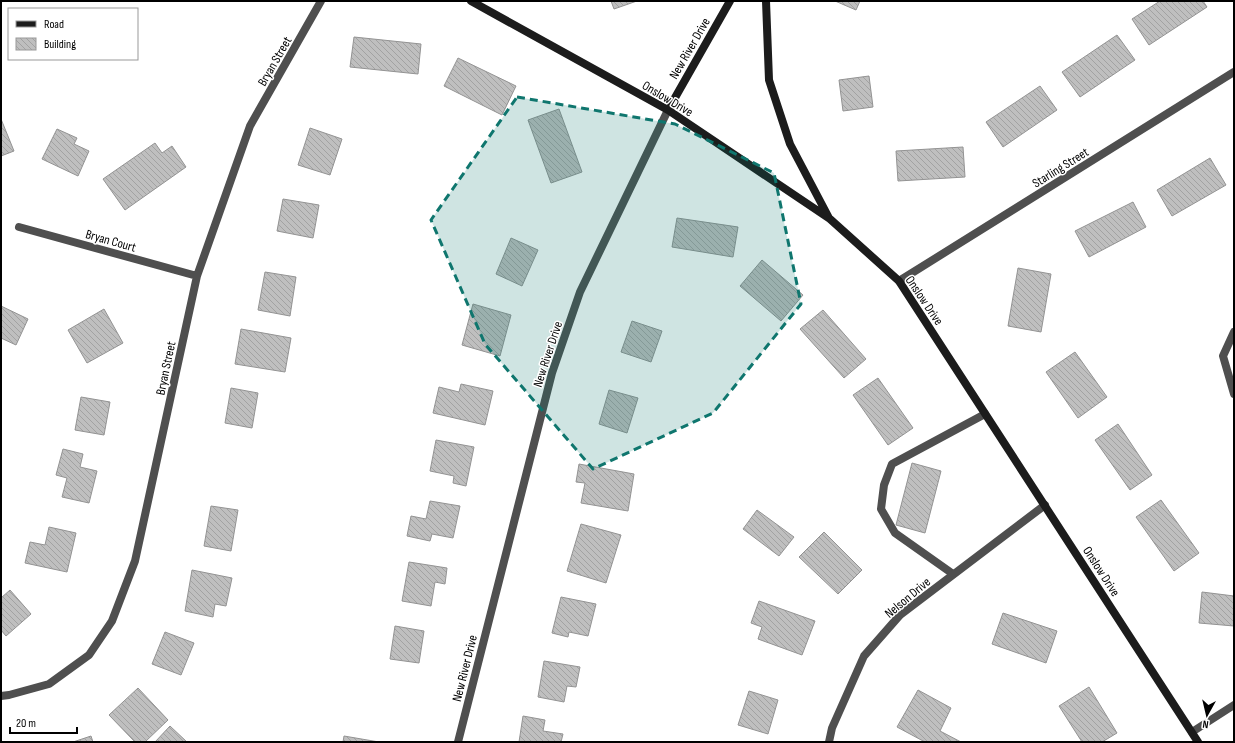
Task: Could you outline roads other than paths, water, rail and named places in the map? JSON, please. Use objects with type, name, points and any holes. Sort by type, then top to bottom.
[{"type":"street","name":"Bryan Street","points":[[1,696],[49,684],[89,655],[112,621],[135,561],[197,276],[250,126],[321,1]]},
{"type":"street","name":"Onslow Drive","points":[[471,1],[668,110],[830,219],[899,281],[1198,742]]},
{"type":"street","name":"New River Drive","points":[[458,742],[552,373],[580,292],[668,110],[730,1]]},
{"type":"street","points":[[766,1],[769,80],[790,144],[830,219]]},
{"type":"street","name":"Starling Street","points":[[899,281],[1234,72]]},
{"type":"street","name":"Bryan Court","points":[[19,227],[197,276]]},
{"type":"street","points":[[1234,332],[1223,356],[1234,394]]},
{"type":"street","points":[[953,574],[895,533],[881,509],[884,485],[892,464],[985,414]]},
{"type":"street","name":"Nelson Drive","points":[[829,742],[832,728],[864,656],[900,615],[1045,505]]},
{"type":"street","points":[[1192,732],[1234,704]]}]
